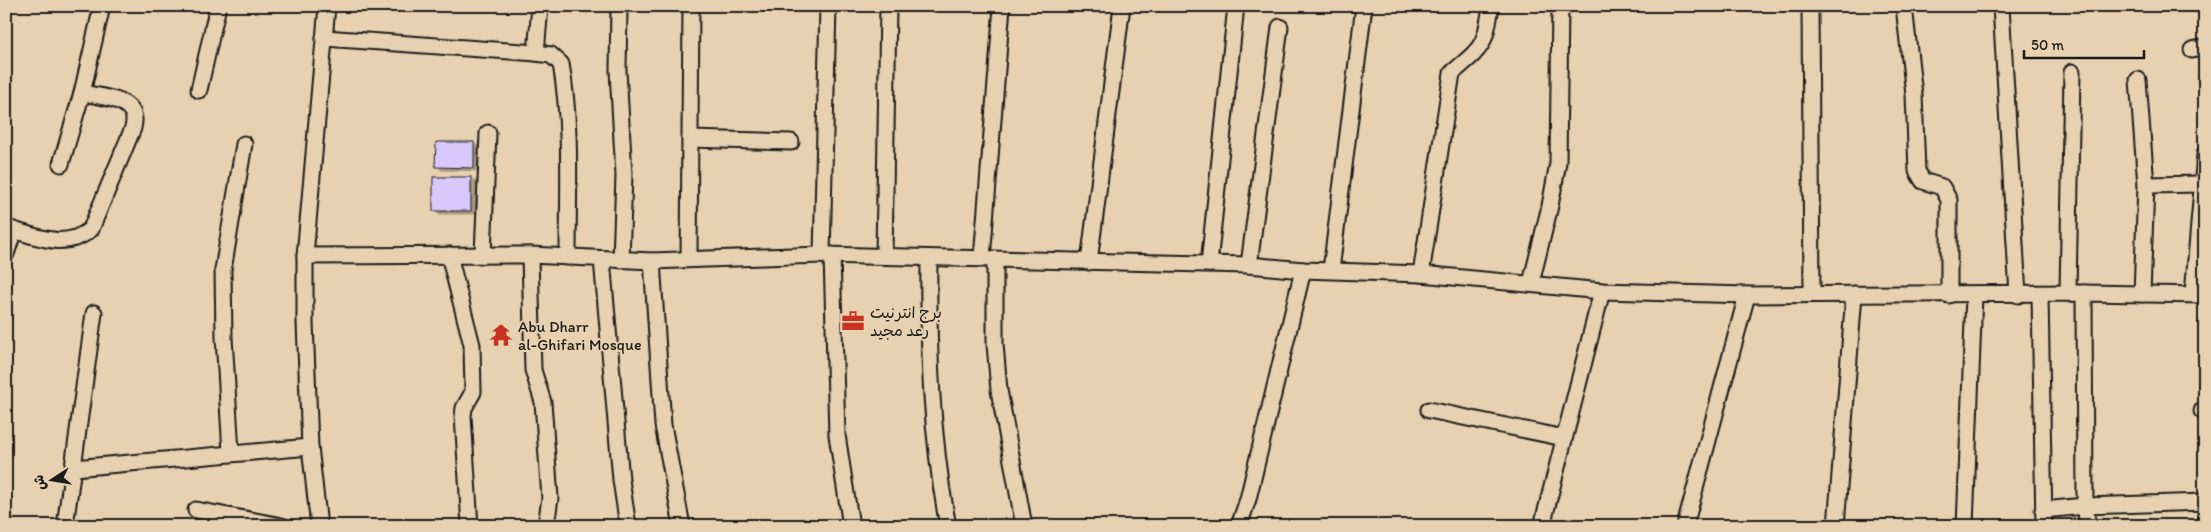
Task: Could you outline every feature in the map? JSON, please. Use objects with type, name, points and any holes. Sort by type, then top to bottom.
[{"type":"street","points":[[61,164],[82,93],[102,6]]},
{"type":"street","points":[[199,90],[218,6]]},
{"type":"street","points":[[319,526],[310,447],[305,323],[305,256],[327,6]]},
{"type":"street","points":[[536,53],[540,6]]},
{"type":"street","points":[[619,6],[618,71],[624,175],[621,260]]},
{"type":"street","points":[[689,259],[691,6]]},
{"type":"street","points":[[828,6],[827,255],[837,426],[851,526]]},
{"type":"street","points":[[884,256],[888,6]]},
{"type":"street","points":[[1002,6],[988,259],[1000,390],[1024,526]]},
{"type":"street","points":[[1089,262],[1122,6]]},
{"type":"street","points":[[1210,264],[1236,6]]},
{"type":"street","points":[[1331,270],[1364,6]]},
{"type":"street","points":[[1421,274],[1452,73],[1481,47],[1487,32],[1490,6]]},
{"type":"street","points":[[1531,283],[1550,206],[1558,163],[1560,6]]},
{"type":"street","points":[[1810,6],[1812,294]]},
{"type":"street","points":[[1904,6],[1914,95],[1917,170],[1923,181],[1942,187],[1949,200],[1950,295]]},
{"type":"street","points":[[2000,6],[2018,295]]},
{"type":"street","points":[[1249,265],[1280,26]]},
{"type":"street","points":[[324,38],[551,55],[561,64],[566,91],[569,155],[568,257]]},
{"type":"street","points":[[2072,72],[2076,293],[2085,506],[2088,526]]},
{"type":"street","points":[[2138,80],[2146,185],[2142,294]]},
{"type":"street","points":[[6,254],[10,229],[55,241],[68,242],[81,238],[91,229],[132,128],[134,118],[130,108],[122,102],[82,93]]},
{"type":"street","points":[[483,255],[488,133]]},
{"type":"street","points":[[690,139],[791,142]]},
{"type":"street","points":[[231,453],[222,270],[244,144]]},
{"type":"street","points":[[305,256],[530,255],[652,261],[827,255],[884,256],[1249,265],[1303,270],[1421,274],[1602,290],[1747,296],[1812,294],[1974,296],[2076,293],[2199,295],[2202,184],[2205,154]]},
{"type":"street","points":[[2146,185],[2202,184]]},
{"type":"street","points":[[449,255],[472,345],[473,392],[462,416],[470,526]]},
{"type":"street","points":[[530,255],[533,370],[543,402],[550,498],[546,526]]},
{"type":"street","points":[[929,258],[928,343],[931,400],[936,454],[948,526]]},
{"type":"street","points":[[602,259],[621,480],[628,526]]},
{"type":"street","points":[[652,261],[663,425],[682,526]]},
{"type":"street","points":[[1239,526],[1250,490],[1303,270]]},
{"type":"street","points":[[1542,526],[1602,290]]},
{"type":"street","points":[[1836,526],[1854,294]]},
{"type":"street","points":[[2040,294],[2044,526]]},
{"type":"street","points":[[1685,526],[1747,296]]},
{"type":"street","points":[[1965,526],[1974,296]]},
{"type":"street","points":[[65,526],[94,313]]},
{"type":"street","points":[[1429,410],[1564,438]]},
{"type":"street","points":[[74,468],[310,447]]},
{"type":"street","points":[[2043,510],[2085,506],[2205,502]]},
{"type":"street","points":[[196,510],[282,526]]},
{"type":"building","points":[[436,142],[474,142],[474,168],[435,167]]},
{"type":"building","points":[[433,177],[471,177],[471,211],[433,211]]},
{"type":"place","name":"برج انترنيت رعد مجيد","points":[[853,321]]},
{"type":"place","name":"Abu Dharr al-Ghifari Mosque","points":[[501,335]]}]
